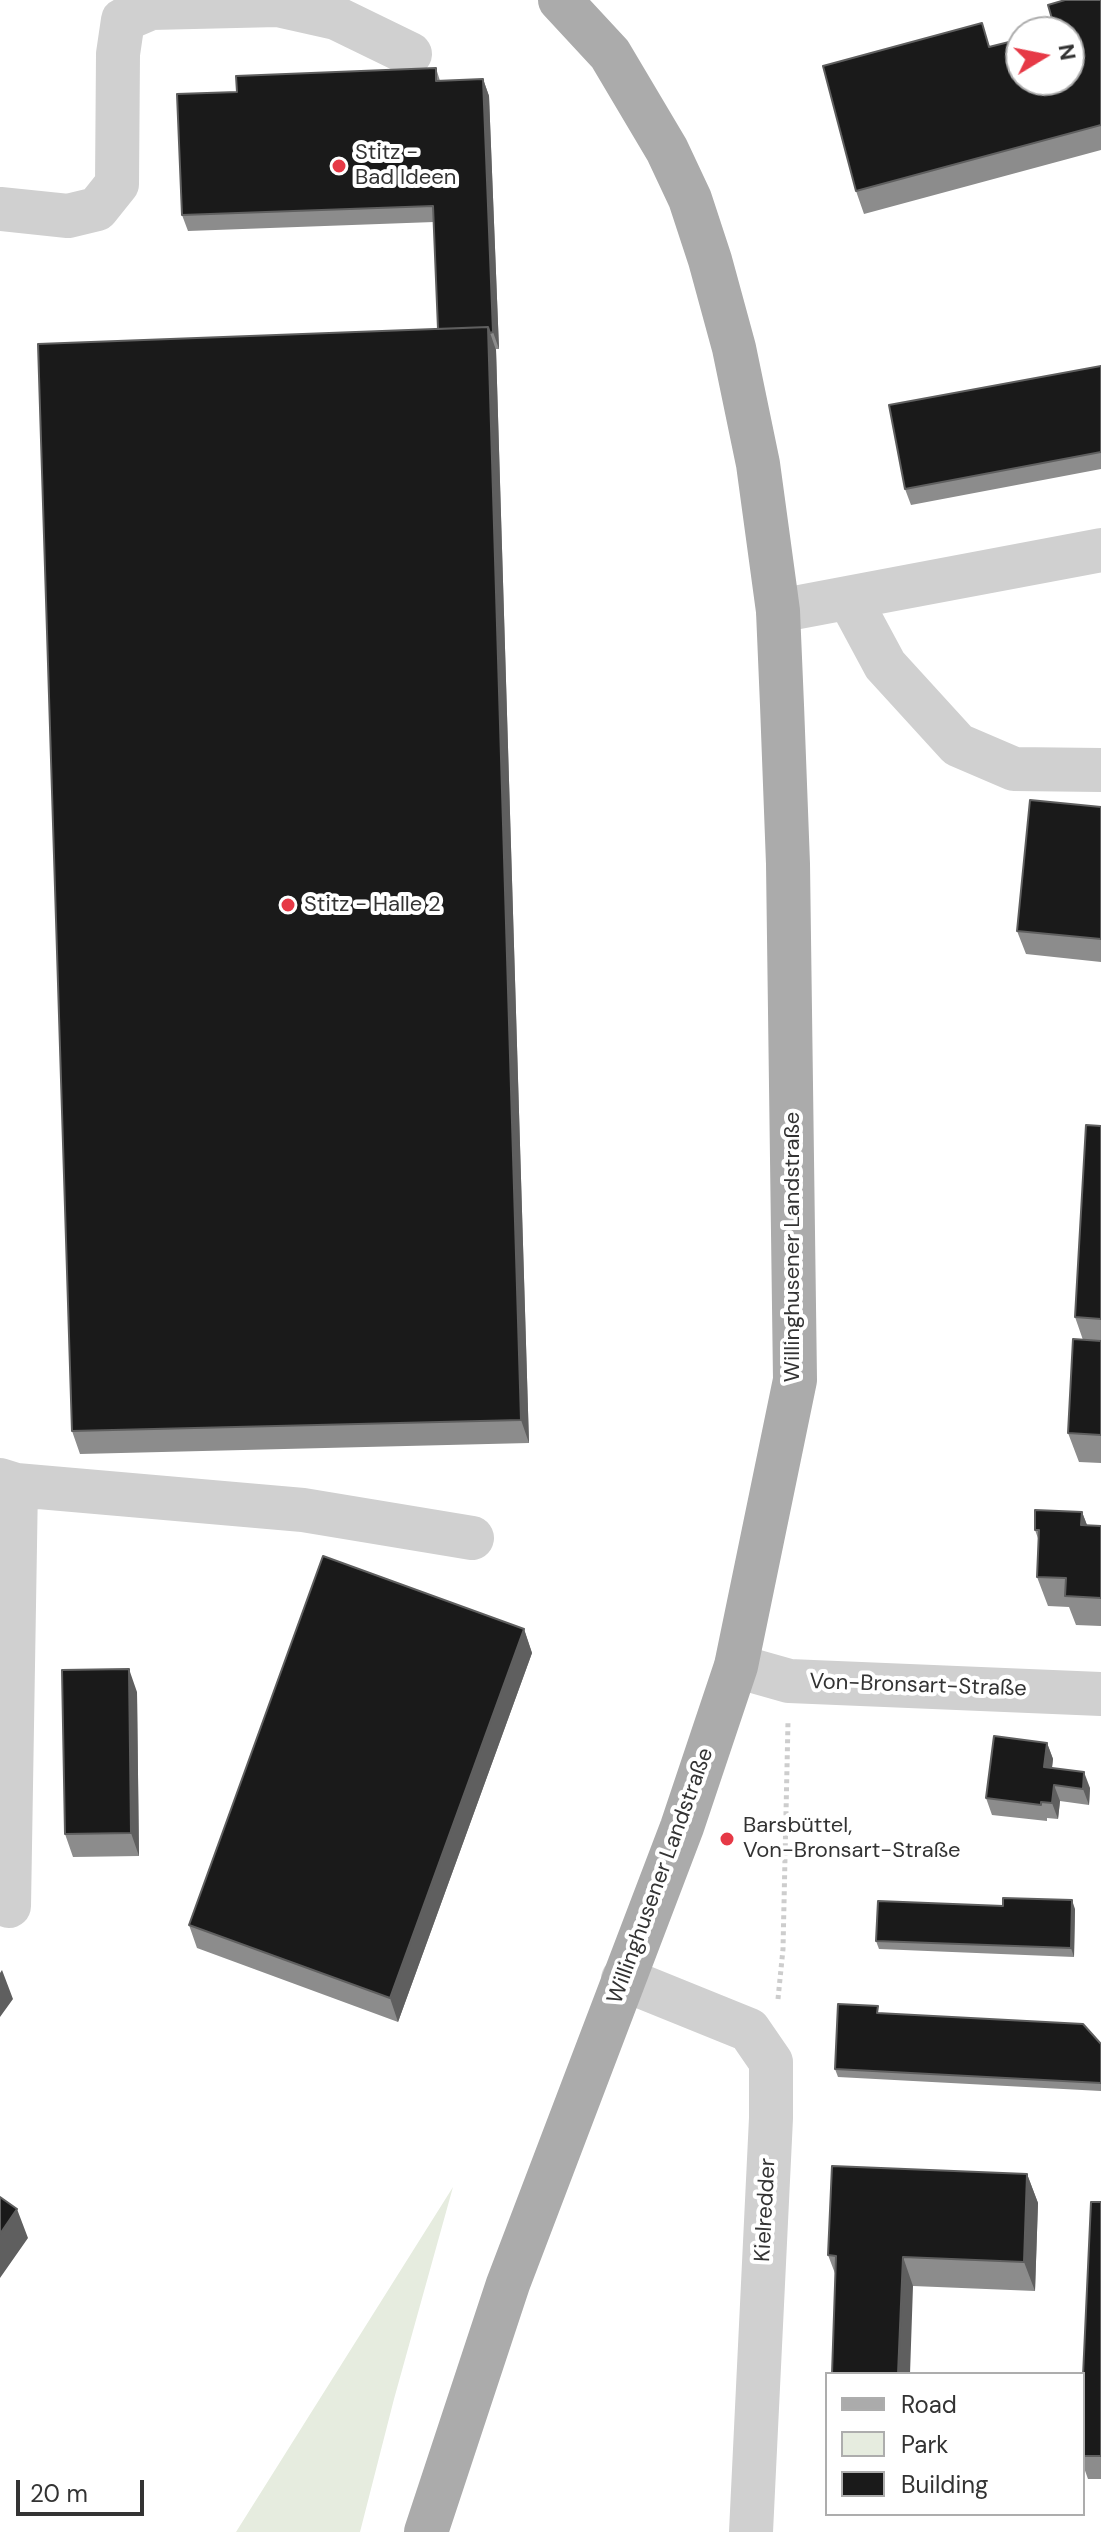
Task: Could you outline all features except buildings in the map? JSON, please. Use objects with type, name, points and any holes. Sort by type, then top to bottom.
[{"type":"main road","name":"Willinghusener Landstraße","points":[[426,2532],[508,2284],[682,1827],[736,1666],[795,1380],[788,864],[778,611],[758,464],[734,348],[690,199],[667,150],[610,54],[560,0]]},
{"type":"street","points":[[0,209],[68,216],[97,209],[117,184],[118,54],[123,20],[151,8],[278,5],[336,18],[410,54]]},
{"type":"street","points":[[778,611],[1101,550]]},
{"type":"street","points":[[849,598],[885,665],[958,745],[1014,769],[1101,770]]},
{"type":"street","points":[[0,1899],[9,1906],[8,1482],[303,1510],[472,1538]]},
{"type":"street","name":"Von-Bronsart-Straße","points":[[736,1666],[789,1681],[1101,1694]]},
{"type":"street","points":[[623,1979],[749,2030],[771,2062]]},
{"type":"street","name":"Kielredder","points":[[751,2532],[771,2062]]},
{"type":"path","points":[[771,2062],[783,1949],[789,1681]]},
{"type":"green space","points":[[453,2187],[360,2532],[236,2532]]},
{"type":"place","name":"Stitz - Bad Ideen","points":[[339,166]]},
{"type":"place","name":"Stitz - Halle 2","points":[[288,905]]},
{"type":"place","name":"Barsbüttel, Von-Bronsart-Straße","points":[[727,1839]]}]
